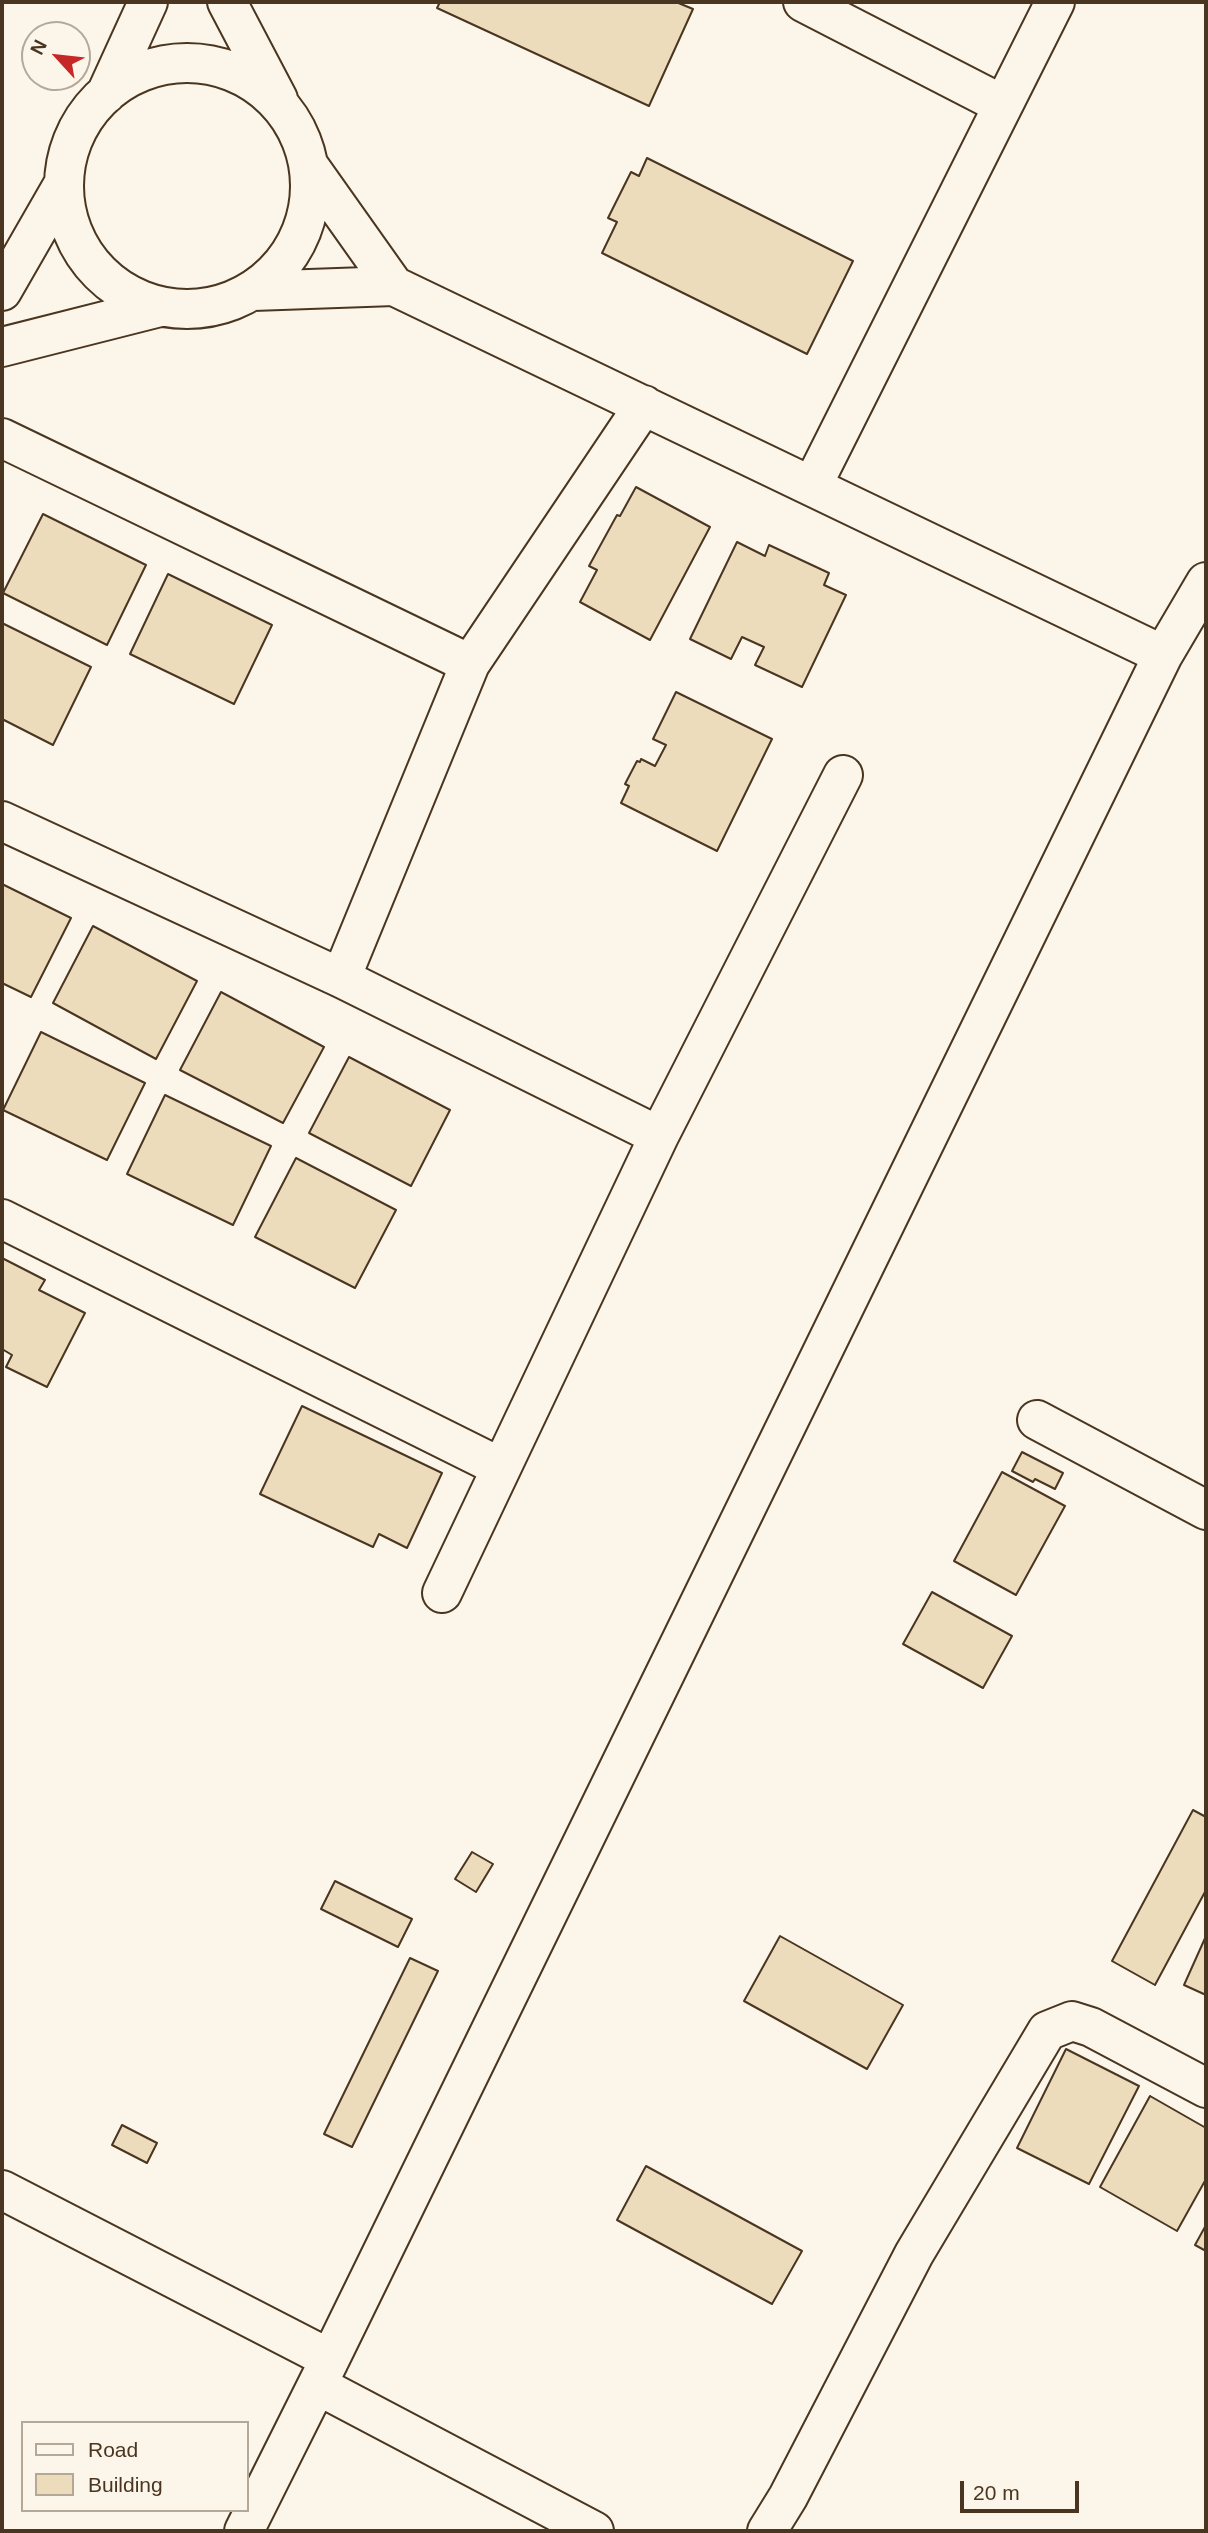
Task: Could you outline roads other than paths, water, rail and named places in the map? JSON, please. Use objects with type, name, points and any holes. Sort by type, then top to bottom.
[{"type":"street","points":[[148,2],[106,94],[84,120],[70,151],[64,183],[66,212],[75,239],[90,263],[110,283],[134,298],[160,307],[192,310],[223,304],[253,291],[280,268],[300,237],[310,202],[309,166],[300,135],[282,107],[227,2]]},
{"type":"street","points":[[803,2],[1003,105]]},
{"type":"street","points":[[812,486],[1055,2]]},
{"type":"street","points":[[106,94],[133,76],[164,65],[197,63],[229,70],[258,85],[282,107]]},
{"type":"street","points":[[309,166],[394,286]]},
{"type":"street","points":[[2,291],[64,183]]},
{"type":"street","points":[[253,291],[394,286],[1163,655]]},
{"type":"street","points":[[2,347],[160,307]]},
{"type":"street","points":[[341,978],[470,664],[644,405]]},
{"type":"street","points":[[2,438],[470,664]]},
{"type":"street","points":[[244,2531],[1163,655],[1206,582]]},
{"type":"street","points":[[442,1593],[659,1136],[843,775]]},
{"type":"street","points":[[2,821],[341,978],[659,1136]]},
{"type":"street","points":[[2,1219],[500,1468]]},
{"type":"street","points":[[1037,1420],[1206,1510]]},
{"type":"street","points":[[767,2531],[788,2497],[914,2254],[1047,2031],[1072,2021],[1091,2027],[1206,2088]]},
{"type":"street","points":[[2,2190],[323,2372],[594,2531]]}]
